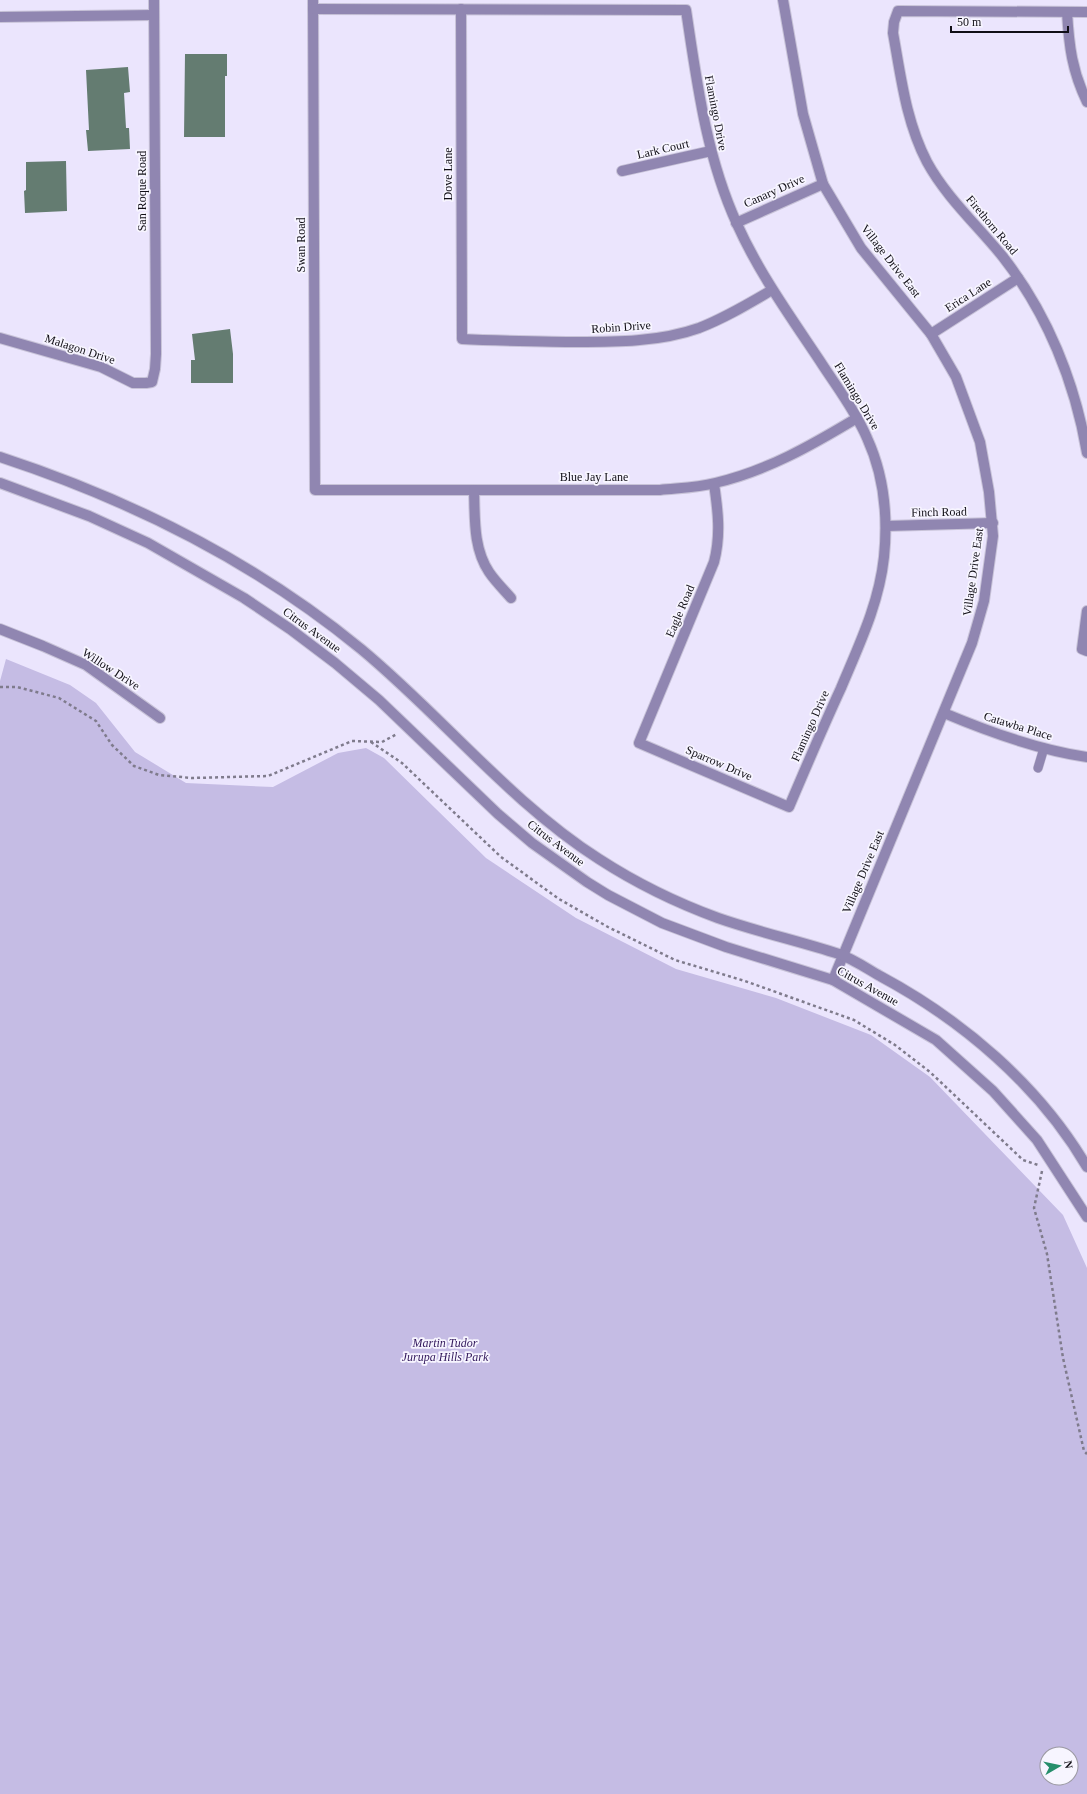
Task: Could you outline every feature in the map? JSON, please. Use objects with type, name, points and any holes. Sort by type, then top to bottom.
[{"type":"street","name":"San Roque Road","points":[[152,382],[156,354],[154,0]]},
{"type":"street","name":"Village Drive East","points":[[783,0],[803,114],[823,184],[861,248],[931,334],[956,377],[975,427],[984,462],[993,523],[992,548],[981,617],[966,662],[842,955],[833,980]]},
{"type":"street","points":[[313,4],[461,9]]},
{"type":"street","name":"Swan Road","points":[[313,4],[315,490]]},
{"type":"street","name":"Flamingo Drive","points":[[461,9],[686,10],[697,85],[710,151],[722,189],[736,223],[753,259],[772,290],[857,418],[876,461],[883,496],[886,526],[883,565],[874,605],[862,640],[788,806]]},
{"type":"street","name":"Dove Lane","points":[[461,9],[462,339]]},
{"type":"street","name":"Firethorn Road","points":[[1067,12],[898,11],[894,22],[893,34],[907,110],[919,146],[939,181],[979,228],[1018,278],[1040,313],[1059,354],[1078,411],[1087,453]]},
{"type":"street","points":[[1087,12],[1067,12],[1069,50],[1072,63],[1087,102]]},
{"type":"street","points":[[0,17],[154,15]]},
{"type":"street","name":"Lark Court","points":[[622,172],[710,151]]},
{"type":"street","name":"Canary Drive","points":[[736,223],[823,184]]},
{"type":"street","name":"Erica Lane","points":[[931,334],[1018,278]]},
{"type":"street","name":"Robin Drive","points":[[462,339],[610,342],[660,337],[698,328],[739,309],[772,290]]},
{"type":"street","name":"Malagon Drive","points":[[0,338],[101,368],[133,383],[152,382]]},
{"type":"street","name":"Blue Jay Lane","points":[[315,490],[660,490],[714,484],[759,470],[779,461],[857,418]]},
{"type":"street","name":"Citrus Avenue","points":[[0,457],[56,475],[167,523],[230,559],[308,608],[362,650],[460,739],[520,798],[557,830],[600,860],[643,885],[718,918],[842,955],[942,1013],[994,1056],[1032,1093],[1054,1120],[1087,1167]]},
{"type":"street","name":"Citrus Avenue","points":[[0,483],[89,516],[148,543],[244,598],[290,629],[335,663],[379,700],[498,814],[532,843],[603,892],[669,926],[726,947],[833,980],[936,1040],[994,1091],[1037,1140],[1087,1217]]},
{"type":"street","name":"Eagle Road","points":[[638,743],[714,562],[718,548],[719,527],[714,484]]},
{"type":"street","points":[[474,490],[476,534],[481,555],[490,573],[511,598]]},
{"type":"street","name":"Finch Road","points":[[886,526],[993,523]]},
{"type":"street","points":[[1084,650],[1087,611]]},
{"type":"street","name":"Willow Drive","points":[[0,629],[86,665],[160,718]]},
{"type":"street","name":"Catawba Place","points":[[944,713],[970,724],[1044,748],[1087,757]]},
{"type":"street","name":"Sparrow Drive","points":[[638,743],[788,806]]},
{"type":"lane","points":[[1038,768],[1044,748]]},
{"type":"path","points":[[0,688],[17,687],[59,698],[96,722],[112,745],[134,766],[159,775],[192,778],[268,776],[352,740],[382,742],[398,733]]},
{"type":"path","points":[[371,742],[402,763],[501,857],[558,899],[608,927],[675,960],[745,981],[854,1020],[895,1045],[930,1072],[1022,1160],[1043,1167],[1034,1208],[1047,1254],[1063,1358],[1084,1451],[1087,1454]]},
{"type":"green space","name":"Martin Tudor Jurupa Hills Park","points":[[6,659],[70,685],[96,703],[135,752],[186,783],[273,787],[338,753],[366,748],[384,758],[486,858],[576,918],[676,969],[776,998],[871,1035],[930,1077],[1063,1215],[1087,1268],[1087,1794],[0,1794],[0,681]]},
{"type":"building","points":[[185,54],[227,54],[227,76],[225,76],[225,137],[184,137]]},
{"type":"building","points":[[128,67],[130,92],[124,93],[126,128],[129,128],[130,149],[88,151],[86,130],[89,130],[86,70]]},
{"type":"building","points":[[66,161],[67,211],[25,213],[24,191],[26,190],[26,162]]},
{"type":"building","points":[[230,329],[233,354],[233,383],[191,383],[191,360],[195,360],[192,334]]}]
